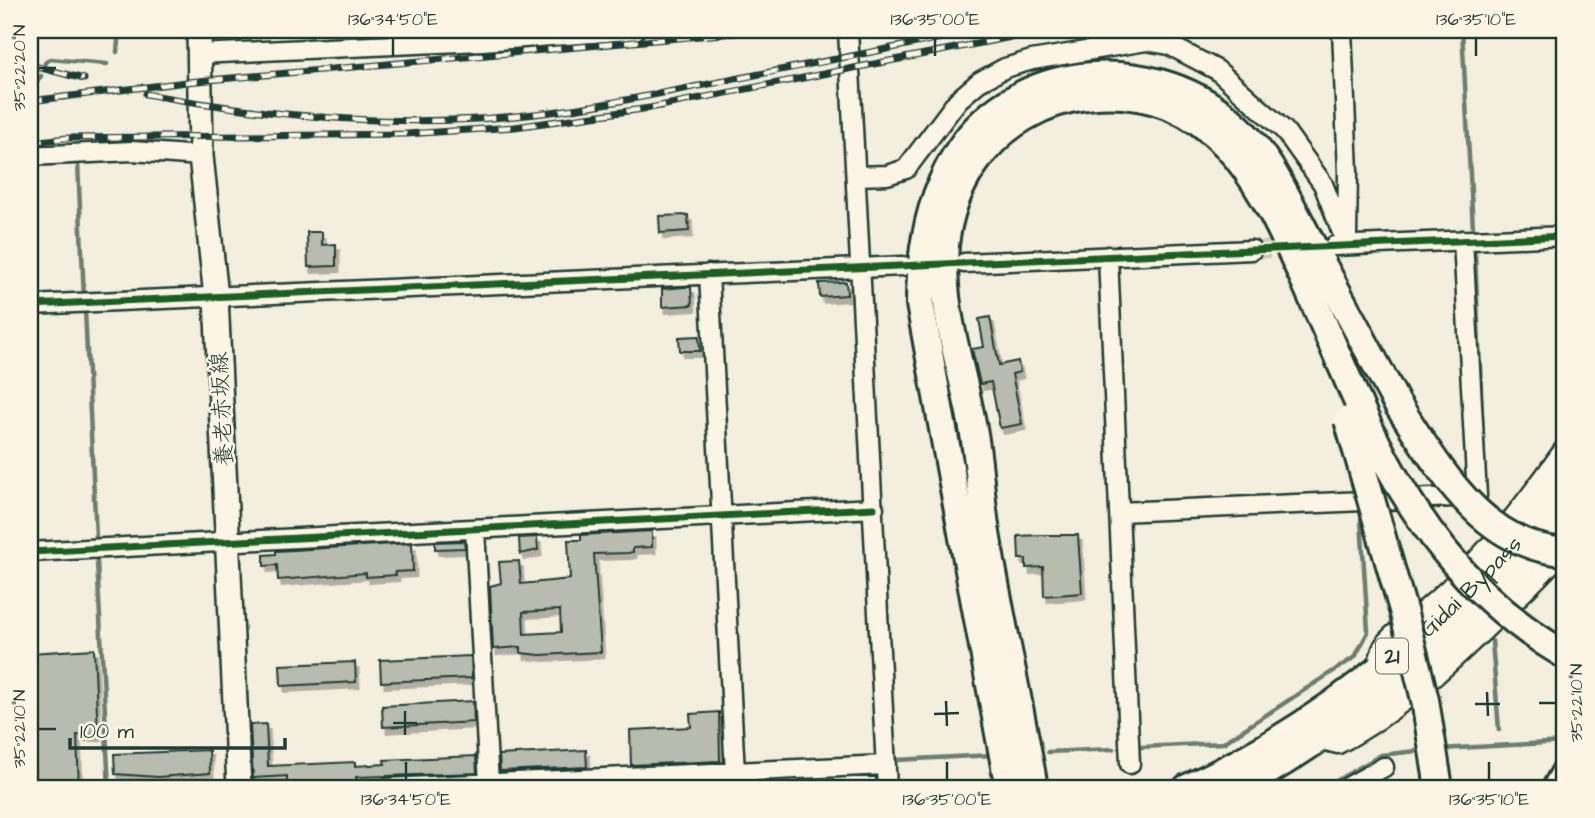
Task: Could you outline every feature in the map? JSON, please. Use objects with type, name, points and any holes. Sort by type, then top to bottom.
[{"type":"highway","points":[[1009,788],[920,304],[920,277],[930,215],[954,159],[970,136],[989,118],[1035,89],[1091,75],[1121,74],[1150,79],[1205,101],[1250,140],[1268,162],[1293,231],[1372,411],[1394,479],[1433,539],[1454,565],[1511,619],[1565,655]]},
{"type":"highway","points":[[1034,788],[986,536],[974,435],[946,299],[945,247],[958,192],[970,168],[988,146],[1031,113],[1055,103],[1082,96],[1136,96],[1186,112],[1209,127],[1246,166],[1293,231],[1372,411],[1454,539],[1494,582],[1565,636]]},
{"type":"highway","points":[[1372,411],[1448,477],[1486,520],[1507,536],[1526,545],[1565,550]]},
{"type":"highway","points":[[1372,411],[1403,610],[1425,700],[1439,788]]},
{"type":"highway","name":"Gidai Bypass","points":[[1186,788],[1317,713],[1379,668],[1520,539],[1565,484]]},
{"type":"highway","name":"Gidai Bypass","points":[[1239,788],[1317,739],[1396,681],[1535,551],[1565,515]]},
{"type":"highway","points":[[1556,788],[1565,772]]},
{"type":"main road","name":"養老赤坂線","points":[[200,30],[198,54],[201,156],[216,297],[239,788]]},
{"type":"street","points":[[198,54],[483,35],[635,30]]},
{"type":"street","points":[[848,30],[863,267],[887,788]]},
{"type":"street","points":[[1340,245],[1348,172],[1342,30]]},
{"type":"street","points":[[858,176],[887,175],[905,169],[958,100],[979,82],[1004,68],[1031,60],[1146,41],[1169,45],[1217,70],[1285,131],[1323,184],[1340,245]]},
{"type":"street","points":[[30,156],[132,151],[201,156]]},
{"type":"street","points":[[1340,245],[1565,236]]},
{"type":"street","points":[[1119,512],[1477,496],[1463,240]]},
{"type":"street","points":[[964,263],[1252,250]]},
{"type":"street","points":[[1108,256],[1130,764]]},
{"type":"street","points":[[30,305],[903,266]]},
{"type":"street","points":[[709,274],[735,773]]},
{"type":"street","points":[[1379,668],[1378,656],[1387,639],[1426,609],[1483,552],[1565,448]]},
{"type":"street","points":[[30,552],[874,508]]},
{"type":"street","points":[[475,529],[489,784]]},
{"type":"street","points":[[1317,739],[1338,744],[1359,733],[1422,687],[1482,633],[1565,550]]},
{"type":"street","points":[[388,788],[489,784],[610,784],[735,773],[886,765]]},
{"type":"street","points":[[1346,788],[1384,767]]},
{"type":"building","points":[[688,215],[689,231],[660,233],[659,216]]},
{"type":"building","points":[[307,232],[322,232],[322,245],[336,244],[336,266],[308,267]]},
{"type":"building","points":[[846,282],[847,295],[820,297],[819,283]]},
{"type":"building","points":[[691,287],[692,305],[662,307],[662,289]]},
{"type":"building","points":[[990,317],[999,365],[1018,361],[1020,372],[1012,374],[1022,424],[1000,428],[991,382],[980,384],[972,349],[984,347],[979,319]]},
{"type":"building","points":[[699,336],[700,351],[680,351],[679,337]]},
{"type":"building","points":[[652,531],[652,547],[633,548],[633,552],[628,553],[594,554],[601,652],[540,655],[521,653],[521,647],[493,649],[490,586],[501,583],[499,562],[519,561],[521,584],[570,579],[568,540],[581,540],[581,535]],"holes":[[[560,610],[561,632],[524,634],[523,612]]]},
{"type":"building","points":[[1078,535],[1082,593],[1044,596],[1043,567],[1026,568],[1026,559],[1019,559],[1018,536]]},
{"type":"building","points":[[537,537],[538,550],[520,554],[519,538]]},
{"type":"building","points":[[464,541],[465,548],[435,549],[435,542]]},
{"type":"building","points":[[412,543],[413,571],[395,572],[396,575],[366,577],[366,573],[278,580],[277,565],[264,566],[264,555],[276,554],[276,551]]},
{"type":"building","points":[[94,649],[98,735],[77,735],[79,788],[47,788],[46,781],[35,778],[34,763],[30,763],[30,694],[38,693],[36,672],[30,672],[30,653]]},
{"type":"building","points":[[471,656],[472,678],[381,682],[380,660]]},
{"type":"building","points":[[355,662],[356,682],[281,686],[280,665]]},
{"type":"building","points":[[473,701],[474,722],[383,727],[382,706]]},
{"type":"building","points":[[719,712],[720,761],[631,765],[630,730],[691,727],[690,714]]},
{"type":"building","points":[[266,724],[268,766],[355,762],[355,766],[385,764],[384,760],[476,756],[477,773],[356,777],[356,782],[287,785],[287,776],[253,778],[250,725]]},
{"type":"building","points":[[209,750],[210,773],[158,777],[115,774],[114,754]]},
{"type":"building","points":[[586,750],[587,767],[500,771],[499,755]]},
{"type":"waterway","points":[[117,52],[119,30]]},
{"type":"waterway","points":[[1462,30],[1473,229]]},
{"type":"waterway","points":[[45,63],[50,59],[107,64]]},
{"type":"waterway","points":[[37,82],[41,76]]},
{"type":"waterway","points":[[52,164],[78,163],[84,298]]},
{"type":"waterway","points":[[1475,253],[1486,507]]},
{"type":"waterway","points":[[85,310],[96,537]]},
{"type":"waterway","points":[[1141,747],[1223,743],[1355,657],[1368,632],[1361,519]]},
{"type":"waterway","points":[[97,561],[109,788]]},
{"type":"waterway","points":[[1492,641],[1499,730]]},
{"type":"waterway","points":[[1440,749],[1565,742]]},
{"type":"waterway","points":[[1048,752],[1113,749]]},
{"type":"waterway","points":[[1324,788],[1381,755],[1425,750]]},
{"type":"waterway","points":[[896,760],[993,755]]},
{"type":"tunnel","points":[[1252,250],[1297,248]]},
{"type":"railway","points":[[30,101],[187,82],[767,30]]},
{"type":"railway","points":[[146,94],[330,118],[423,121],[516,116],[634,99],[980,30]]},
{"type":"railway","points":[[30,142],[67,138],[406,134],[515,127],[650,108],[1047,30]]},
{"type":"railway","points":[[30,65],[84,79]]},
{"type":"cycle path","points":[[30,305],[1565,236]]},
{"type":"cycle path","points":[[30,552],[874,508]]}]
